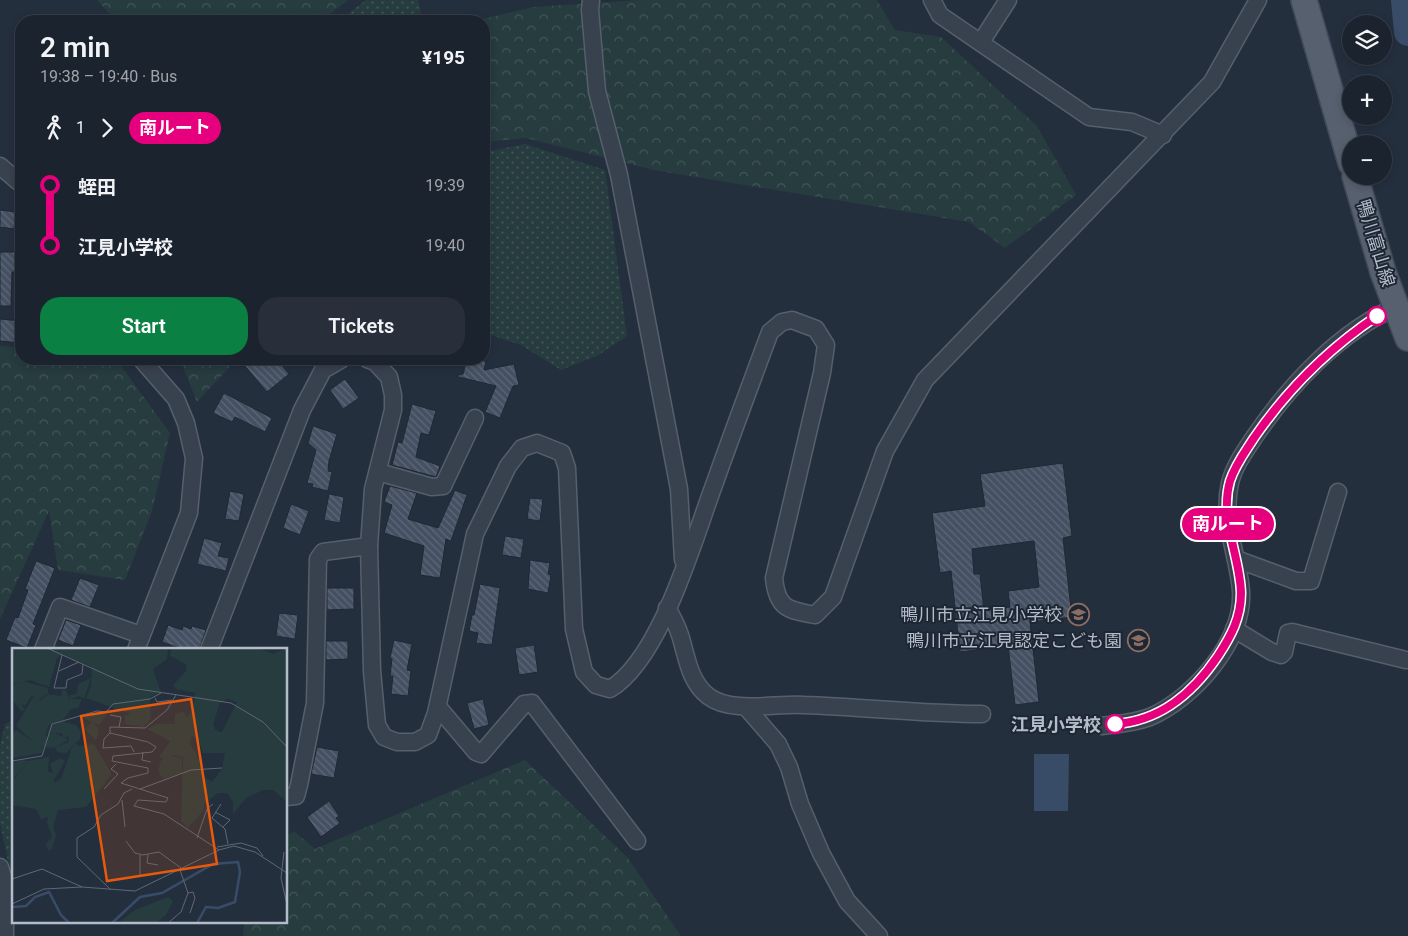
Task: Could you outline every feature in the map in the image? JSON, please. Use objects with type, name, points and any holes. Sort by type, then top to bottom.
[{"type":"main road","points":[[1304,0],[1343,135]]},
{"type":"main road","name":"鴨川富山線","points":[[1358,185],[1383,272],[1403,321]]},
{"type":"street","points":[[592,0],[590,10],[597,91],[619,175],[679,489],[684,568]]},
{"type":"street","points":[[932,0],[940,15],[1089,117],[1132,122],[1163,135]]},
{"type":"street","points":[[981,42],[1008,0]]},
{"type":"street","points":[[378,365],[389,377],[393,395],[393,410],[373,489],[370,546],[372,671],[377,725],[384,737],[397,742],[415,742],[428,734],[438,707],[475,534],[508,466],[522,448],[537,443],[562,453],[566,468],[574,629],[584,672],[596,685],[610,689],[624,680],[644,654],[684,568],[770,332],[782,322],[792,320],[816,329],[826,345],[822,373],[774,578],[776,594],[783,606],[795,612],[815,615],[833,597],[885,451],[925,380],[997,302],[1163,135],[1212,82],[1258,0]]},
{"type":"street","points":[[0,166],[15,179]]},
{"type":"street","points":[[1102,726],[1142,720],[1164,710],[1184,696],[1208,672],[1234,629],[1241,605],[1236,559],[1230,537],[1226,507],[1230,481],[1243,454],[1284,399],[1326,354],[1377,316],[1403,321]]},
{"type":"street","points":[[44,648],[60,607],[138,642],[189,513],[194,458],[186,423],[176,399],[146,365]]},
{"type":"street","points":[[211,648],[302,410],[323,370],[332,365]]},
{"type":"street","points":[[378,472],[432,487],[443,486],[475,418]]},
{"type":"street","points":[[1236,559],[1296,581],[1311,582],[1338,492]]},
{"type":"street","points":[[288,797],[296,796],[315,703],[318,559],[323,552],[370,546]]},
{"type":"street","points":[[667,608],[679,633],[695,684],[709,697],[746,707],[802,704],[929,714],[982,714]]},
{"type":"street","points":[[1234,629],[1272,652],[1281,654],[1284,652],[1288,633],[1292,632],[1406,660]]},
{"type":"street","points":[[438,707],[476,752],[481,754],[524,704],[532,703],[637,841]]},
{"type":"street","points":[[746,707],[778,744],[789,767],[800,804],[821,853],[847,901],[879,936]]},
{"type":"street","points":[[0,867],[5,884],[5,936]]},
{"type":"green space","points":[[97,0],[348,0],[329,15],[111,15]]},
{"type":"green space","points":[[366,0],[418,0],[422,15],[347,15]]},
{"type":"green space","points":[[640,0],[877,0],[895,30],[941,37],[1037,126],[1076,195],[1005,248],[969,222],[654,170],[526,138],[490,141],[490,17],[533,7]]},
{"type":"green space","points":[[525,144],[605,170],[627,336],[599,355],[561,370],[521,345],[490,335],[490,151]]},
{"type":"green space","points":[[0,346],[15,347],[15,365],[120,365],[170,433],[152,511],[125,580],[58,570],[49,511],[0,619]]},
{"type":"green space","points":[[182,365],[231,365],[197,402]]},
{"type":"green space","points":[[12,722],[12,880],[0,823],[0,745],[5,724]]},
{"type":"green space","points":[[525,760],[628,858],[681,936],[243,936],[244,924],[288,924],[288,835],[294,831],[315,849]]},
{"type":"water","points":[[1034,754],[1069,754],[1068,811],[1034,811]]},
{"type":"building","points":[[0,210],[15,212],[14,229],[0,227]]},
{"type":"building","points":[[0,252],[15,252],[15,272],[12,272],[11,306],[0,306]]},
{"type":"building","points":[[0,319],[15,320],[15,342],[0,341]]},
{"type":"building","points":[[514,364],[519,385],[513,386],[500,418],[485,412],[496,386],[455,376],[463,374],[465,365],[485,365],[484,370]]},
{"type":"building","points":[[244,365],[282,365],[289,374],[267,392]]},
{"type":"building","points":[[345,379],[359,398],[343,409],[330,390]]},
{"type":"building","points":[[224,393],[272,418],[265,432],[235,417],[232,422],[213,413]]},
{"type":"building","points":[[412,404],[436,411],[429,435],[421,433],[416,457],[440,466],[436,477],[392,465],[398,442],[402,443]]},
{"type":"building","points":[[313,426],[337,434],[329,461],[328,471],[332,472],[328,491],[312,487],[313,484],[307,483],[316,450],[308,443]]},
{"type":"building","points":[[1063,463],[1072,536],[1063,538],[1072,617],[1030,622],[1039,702],[1015,705],[1008,646],[960,652],[951,571],[940,573],[932,513],[985,506],[980,474]],"holes":[[[1034,541],[1039,587],[1008,591],[1010,607],[984,611],[980,574],[974,574],[972,549]]]},
{"type":"building","points":[[390,486],[417,493],[408,519],[438,528],[455,490],[467,495],[451,541],[446,539],[440,578],[420,575],[424,546],[384,533],[392,505],[384,502]]},
{"type":"building","points":[[230,491],[244,494],[239,521],[225,519]]},
{"type":"building","points":[[329,494],[344,497],[340,523],[324,520]]},
{"type":"building","points":[[530,498],[543,499],[540,521],[527,519]]},
{"type":"building","points":[[291,504],[309,511],[300,535],[283,528]]},
{"type":"building","points":[[505,536],[524,539],[521,558],[502,555]]},
{"type":"building","points":[[204,538],[222,543],[218,556],[229,558],[226,571],[197,564]]},
{"type":"building","points":[[530,560],[550,563],[548,574],[551,575],[548,593],[528,589]]},
{"type":"building","points":[[36,561],[55,568],[33,624],[36,625],[27,648],[6,640],[15,617],[18,618],[28,590],[25,589]]},
{"type":"building","points":[[80,578],[99,585],[90,607],[71,600]]},
{"type":"building","points":[[480,584],[500,588],[492,645],[476,643],[478,633],[469,631]]},
{"type":"building","points":[[327,588],[354,588],[354,609],[327,610]]},
{"type":"building","points":[[279,613],[298,615],[295,639],[276,636]]},
{"type":"building","points":[[66,620],[81,625],[73,646],[58,640]]},
{"type":"building","points":[[168,625],[182,630],[183,626],[191,629],[192,626],[206,630],[200,648],[179,648],[162,642]]},
{"type":"building","points":[[394,640],[412,644],[407,670],[411,671],[408,696],[391,694],[393,676],[390,676],[392,659],[390,658]]},
{"type":"building","points":[[326,641],[348,641],[348,659],[326,660]]},
{"type":"building","points":[[534,645],[538,672],[519,675],[515,648]]},
{"type":"building","points":[[483,699],[489,725],[474,729],[467,703]]},
{"type":"building","points":[[317,747],[339,751],[334,778],[311,774]]},
{"type":"building","points":[[329,801],[339,816],[336,818],[340,823],[321,837],[307,817]]},
{"type":"waterway","points":[[1405,0],[1408,32]]},
{"type":"bus line","name":"南ルート","points":[[1115,724],[1142,720],[1170,706],[1197,685],[1225,646],[1234,629],[1241,605],[1236,559],[1226,516],[1230,481],[1236,466],[1275,409],[1301,380],[1326,354],[1377,316]]},
{"type":"place","name":"鴨川市立江見小学校","points":[[1078,614]]},
{"type":"place","name":"鴨川市立江見認定こども園","points":[[1138,640]]},
{"type":"place","name":"江見小学校","points":[[1115,724]]}]
